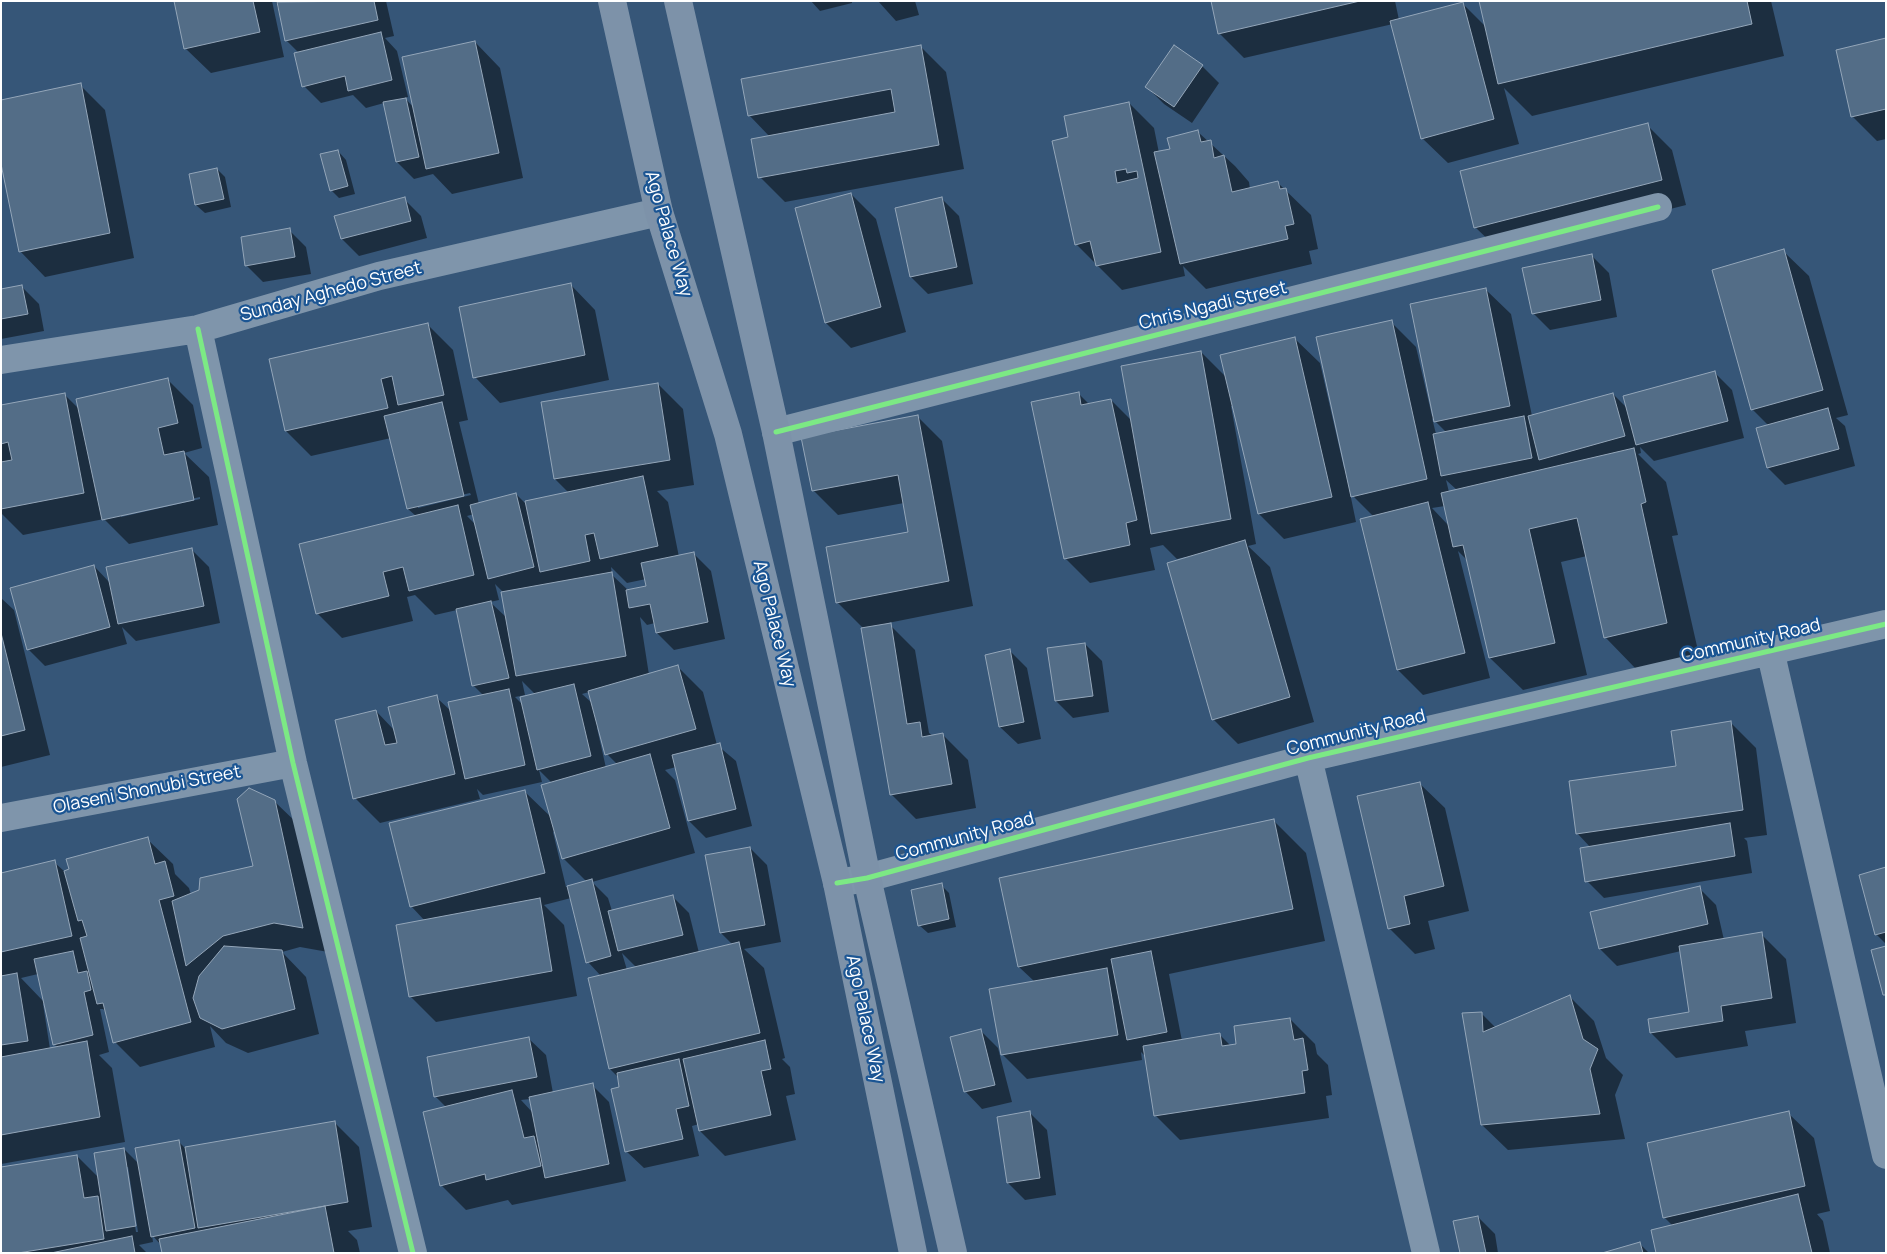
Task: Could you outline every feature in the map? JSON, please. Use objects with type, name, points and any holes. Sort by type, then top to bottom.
[{"type":"main road","name":"Ago Palace Way","points":[[612,1],[659,212],[728,434],[837,883],[913,1253]]},
{"type":"main road","name":"Ago Palace Way","points":[[678,1],[776,432],[867,878],[953,1253]]},
{"type":"street","name":"Chris Ngadi Street","points":[[776,432],[1658,207]]},
{"type":"street","name":"Sunday Aghedo Street","points":[[1,360],[198,329],[379,276],[659,212]]},
{"type":"street","points":[[198,329],[293,763],[413,1253]]},
{"type":"street","name":"Community Road","points":[[837,883],[867,878],[1308,758],[1886,624]]},
{"type":"street","points":[[1770,650],[1885,1149]]},
{"type":"street","points":[[1308,758],[1426,1253]]},
{"type":"street","name":"Olaseni Shonubi Street","points":[[1,818],[293,763]]},
{"type":"building","points":[[174,1],[253,1],[260,32],[184,49]]},
{"type":"building","points":[[374,1],[378,20],[285,41],[277,2]]},
{"type":"building","points":[[1211,1],[1360,1],[1218,34]]},
{"type":"building","points":[[1479,1],[1747,1],[1752,24],[1498,84]]},
{"type":"building","points":[[1463,2],[1494,119],[1421,139],[1390,21]]},
{"type":"building","points":[[381,32],[392,80],[348,91],[345,76],[302,87],[294,53]]},
{"type":"building","points":[[1886,38],[1886,109],[1851,117],[1836,50]]},
{"type":"building","points":[[475,41],[499,153],[426,169],[402,57]]},
{"type":"building","points":[[921,45],[939,145],[758,178],[751,139],[895,112],[891,89],[748,116],[741,79]]},
{"type":"building","points":[[1174,45],[1203,65],[1174,107],[1145,87]]},
{"type":"building","points":[[81,83],[110,233],[19,252],[1,164],[1,100]]},
{"type":"building","points":[[406,98],[419,157],[396,162],[383,102]]},
{"type":"building","points":[[1129,102],[1161,252],[1096,266],[1090,241],[1075,245],[1052,141],[1068,137],[1064,116]],"holes":[[[1126,169],[1127,173],[1137,171],[1138,178],[1117,183],[1115,171]]]},
{"type":"building","points":[[1648,123],[1662,180],[1474,228],[1460,171]]},
{"type":"building","points":[[1198,130],[1201,142],[1211,140],[1214,158],[1224,155],[1232,192],[1278,181],[1280,189],[1286,188],[1294,224],[1285,226],[1288,239],[1180,264],[1154,152],[1170,149],[1167,138]]},
{"type":"building","points":[[338,150],[348,186],[330,191],[320,154]]},
{"type":"building","points":[[217,168],[224,199],[195,205],[189,174]]},
{"type":"building","points":[[851,193],[881,307],[825,323],[795,208]]},
{"type":"building","points":[[405,197],[411,221],[341,239],[334,216]]},
{"type":"building","points":[[942,197],[957,267],[910,277],[895,208]]},
{"type":"building","points":[[290,228],[295,257],[245,266],[241,237]]},
{"type":"building","points":[[1784,249],[1823,390],[1751,410],[1712,270]]},
{"type":"building","points":[[1592,254],[1601,300],[1532,314],[1522,268]]},
{"type":"building","points":[[571,283],[585,355],[473,378],[459,307]]},
{"type":"building","points":[[22,285],[28,314],[1,319],[1,289]]},
{"type":"building","points":[[1486,288],[1510,406],[1434,422],[1410,304]]},
{"type":"building","points":[[1392,320],[1427,479],[1351,497],[1316,337]]},
{"type":"building","points":[[428,323],[444,395],[398,405],[392,376],[381,379],[388,408],[285,431],[269,359]]},
{"type":"building","points":[[1295,337],[1332,497],[1258,514],[1220,355]]},
{"type":"building","points":[[1201,351],[1231,519],[1151,534],[1121,366]]},
{"type":"building","points":[[1715,371],[1728,421],[1636,445],[1623,396]]},
{"type":"building","points":[[168,378],[178,423],[158,428],[164,455],[184,451],[194,500],[102,520],[76,399]]},
{"type":"building","points":[[658,383],[670,460],[554,479],[541,402]]},
{"type":"building","points":[[1079,392],[1081,405],[1111,399],[1137,520],[1126,523],[1130,545],[1064,559],[1031,402]]},
{"type":"building","points":[[65,393],[84,493],[1,509],[1,462],[12,460],[8,442],[1,444],[1,405]]},
{"type":"building","points":[[1613,393],[1625,436],[1539,460],[1528,416]]},
{"type":"building","points":[[442,402],[464,496],[407,509],[384,416]]},
{"type":"building","points":[[1828,408],[1839,449],[1767,468],[1756,428]]},
{"type":"building","points":[[918,415],[949,581],[836,603],[826,547],[908,532],[898,475],[812,491],[801,437]]},
{"type":"building","points":[[1524,416],[1532,458],[1441,476],[1433,434]]},
{"type":"building","points":[[1634,448],[1646,502],[1641,504],[1667,623],[1604,638],[1577,518],[1529,529],[1555,643],[1489,658],[1463,545],[1453,547],[1441,493]]},
{"type":"building","points":[[643,476],[658,546],[600,559],[594,533],[585,535],[590,561],[540,572],[525,501]]},
{"type":"building","points":[[516,493],[534,567],[488,579],[470,505]]},
{"type":"building","points":[[1428,502],[1465,653],[1397,670],[1360,519]]},
{"type":"building","points":[[458,505],[474,575],[409,591],[403,567],[383,572],[389,596],[316,614],[299,544]]},
{"type":"building","points":[[1245,540],[1290,697],[1212,720],[1167,563]]},
{"type":"building","points":[[192,548],[204,606],[118,624],[106,567]]},
{"type":"building","points":[[694,552],[708,622],[656,633],[650,604],[629,608],[626,590],[646,586],[641,563]]},
{"type":"building","points":[[94,565],[110,627],[27,650],[10,588]]},
{"type":"building","points":[[612,572],[626,656],[516,676],[501,592]]},
{"type":"building","points":[[491,601],[509,678],[472,686],[456,609]]},
{"type":"building","points":[[891,623],[907,724],[920,722],[922,737],[943,733],[952,784],[890,795],[861,628]]},
{"type":"building","points":[[1,633],[25,730],[1,736]]},
{"type":"building","points":[[1085,643],[1093,696],[1055,701],[1047,648]]},
{"type":"building","points":[[1010,649],[1024,722],[999,727],[985,655]]},
{"type":"building","points":[[678,665],[696,729],[605,755],[588,691]]},
{"type":"building","points":[[574,684],[591,756],[537,770],[520,697]]},
{"type":"building","points":[[509,689],[525,765],[465,779],[448,702]]},
{"type":"building","points":[[437,695],[455,774],[353,799],[335,720],[376,710],[385,745],[397,743],[388,707]]},
{"type":"building","points":[[1731,721],[1743,810],[1576,834],[1569,781],[1676,766],[1671,731]]},
{"type":"building","points":[[720,743],[736,809],[688,821],[672,755]]},
{"type":"building","points":[[650,754],[670,828],[562,859],[541,785]]},
{"type":"building","points":[[1420,782],[1444,886],[1404,896],[1410,924],[1388,929],[1357,796]]},
{"type":"building","points":[[249,788],[275,800],[303,928],[274,923],[223,936],[186,966],[172,901],[199,890],[200,878],[253,866],[237,799]]},
{"type":"building","points":[[525,790],[545,873],[410,907],[389,823]]},
{"type":"building","points":[[1274,819],[1293,909],[1018,967],[999,878]]},
{"type":"building","points":[[1730,823],[1735,856],[1585,882],[1580,848]]},
{"type":"building","points":[[148,837],[155,864],[165,861],[174,896],[159,900],[191,1022],[113,1043],[103,1003],[97,1004],[80,938],[87,936],[82,920],[78,921],[64,871],[69,869],[66,859]]},
{"type":"building","points":[[750,847],[765,925],[720,933],[705,855]]},
{"type":"building","points":[[55,860],[72,936],[1,952],[1,873]]},
{"type":"building","points":[[1886,867],[1886,932],[1875,935],[1859,875]]},
{"type":"building","points":[[592,879],[611,956],[586,963],[567,886]]},
{"type":"building","points":[[942,883],[949,919],[918,926],[911,890]]},
{"type":"building","points":[[1700,886],[1708,924],[1599,949],[1590,912]]},
{"type":"building","points":[[673,895],[683,935],[618,951],[608,911]]},
{"type":"building","points":[[540,898],[552,971],[409,997],[396,925]]},
{"type":"building","points":[[1762,932],[1772,998],[1721,1006],[1723,1021],[1650,1033],[1648,1019],[1689,1012],[1679,946]]},
{"type":"building","points":[[739,942],[760,1033],[609,1069],[588,978]]},
{"type":"building","points":[[224,946],[282,950],[295,1009],[222,1029],[200,1018],[193,998],[199,976]]},
{"type":"building","points":[[1886,946],[1886,995],[1883,995],[1871,950]]},
{"type":"building","points":[[73,951],[78,973],[87,971],[91,990],[84,992],[93,1035],[53,1045],[34,959]]},
{"type":"building","points":[[1151,951],[1167,1032],[1127,1040],[1111,959]]},
{"type":"building","points":[[1107,968],[1118,1035],[1001,1055],[989,989]]},
{"type":"building","points":[[17,973],[28,1041],[1,1045],[1,976]]},
{"type":"building","points":[[1570,995],[1583,1039],[1598,1049],[1590,1069],[1600,1114],[1481,1125],[1462,1013],[1482,1012],[1483,1032]]},
{"type":"building","points":[[1290,1018],[1294,1040],[1303,1038],[1308,1070],[1302,1071],[1305,1093],[1154,1116],[1143,1046],[1220,1033],[1222,1046],[1236,1044],[1234,1026]]},
{"type":"building","points":[[981,1029],[995,1085],[964,1092],[950,1037]]},
{"type":"building","points":[[529,1037],[537,1077],[434,1097],[427,1057]]},
{"type":"building","points":[[765,1040],[771,1069],[761,1071],[771,1115],[699,1131],[683,1059]]},
{"type":"building","points":[[87,1041],[100,1117],[1,1135],[1,1057]]},
{"type":"building","points":[[679,1059],[689,1106],[676,1109],[683,1139],[625,1152],[611,1089],[619,1087],[617,1073]]},
{"type":"building","points":[[593,1083],[609,1164],[545,1178],[529,1097]]},
{"type":"building","points":[[512,1090],[524,1138],[534,1136],[541,1166],[486,1180],[485,1174],[440,1186],[423,1112]]},
{"type":"building","points":[[1030,1111],[1040,1178],[1007,1183],[997,1117]]},
{"type":"building","points":[[1789,1111],[1805,1186],[1663,1218],[1647,1143]]},
{"type":"building","points":[[335,1121],[348,1202],[198,1228],[185,1147]]},
{"type":"building","points":[[179,1140],[195,1228],[151,1237],[135,1148]]},
{"type":"building","points":[[124,1148],[136,1226],[106,1231],[94,1153]]},
{"type":"building","points":[[77,1155],[84,1198],[98,1196],[104,1239],[18,1253],[1,1253],[1,1167]]},
{"type":"building","points":[[1798,1194],[1812,1253],[1656,1253],[1651,1230]]},
{"type":"building","points":[[325,1206],[334,1253],[162,1253],[159,1239]]},
{"type":"building","points":[[1478,1216],[1486,1253],[1460,1253],[1453,1221]]},
{"type":"building","points":[[132,1236],[135,1253],[51,1253]]},
{"type":"building","points":[[1640,1242],[1643,1253],[1602,1253]]},
{"type":"cycle path","points":[[776,432],[1658,207]]},
{"type":"cycle path","points":[[198,329],[293,763],[413,1253]]},
{"type":"cycle path","points":[[837,883],[867,878],[1308,758],[1886,624]]}]
